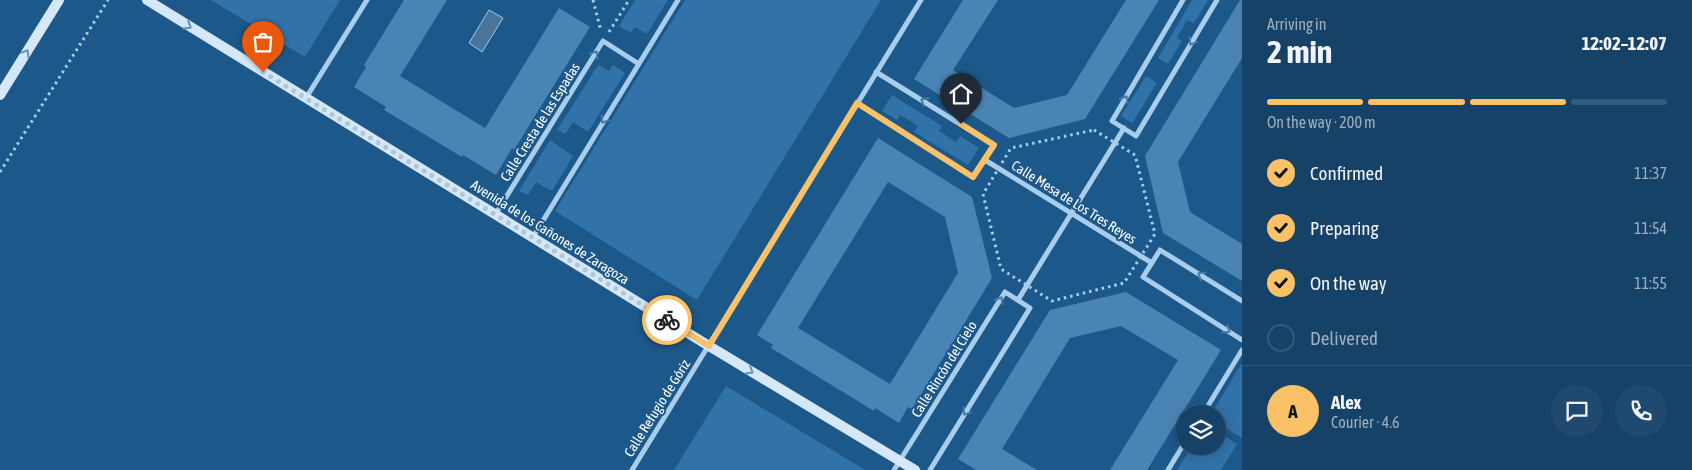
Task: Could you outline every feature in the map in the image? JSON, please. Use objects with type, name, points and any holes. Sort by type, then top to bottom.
[{"type":"street","points":[[0,95],[59,0]]},
{"type":"street","name":"Avenida de los Cañones de Zaragoza","points":[[146,0],[532,238],[915,470]]},
{"type":"street","points":[[306,98],[367,0]]},
{"type":"street","points":[[532,238],[678,0]]},
{"type":"street","name":"Calle Refugio de Góriz","points":[[632,470],[921,0]]},
{"type":"street","points":[[1183,0],[1112,121],[1136,136],[1217,0]]},
{"type":"street","points":[[603,41],[639,64]]},
{"type":"street","name":"Calle Cresta de las Espadas","points":[[496,215],[603,41]]},
{"type":"street","points":[[857,103],[973,177],[994,145],[876,72]]},
{"type":"street","points":[[930,470],[1030,308],[1018,300],[1124,128]]},
{"type":"street","name":"Calle Mesa de Los Tres Reyes","points":[[984,160],[1152,263]]},
{"type":"street","points":[[1242,301],[1160,250],[1143,277],[1242,340]]},
{"type":"street","name":"Calle Rincón del Cielo","points":[[894,470],[1005,292],[1018,300]]},
{"type":"street","points":[[1208,405],[1242,350]]},
{"type":"street","points":[[1168,470],[1177,455]]},
{"type":"path","points":[[0,172],[108,0]]},
{"type":"path","points":[[593,0],[603,41]]},
{"type":"path","points":[[603,41],[629,0]]},
{"type":"shaded area","points":[[211,0],[340,0],[305,57]]},
{"type":"shaded area","points":[[635,0],[668,0],[647,34],[635,27],[631,33],[619,26]]},
{"type":"shaded area","points":[[685,0],[881,0],[697,300],[555,211]]},
{"type":"shaded area","points":[[1192,0],[1208,0],[1194,23],[1187,20],[1177,38],[1182,41],[1168,64],[1158,58]]},
{"type":"shaded area","points":[[489,10],[503,18],[482,52],[469,43]]},
{"type":"shaded area","points":[[598,65],[609,71],[613,65],[625,73],[588,132],[573,122],[565,134],[557,130]]},
{"type":"shaded area","points":[[1146,76],[1157,83],[1132,123],[1121,116]]},
{"type":"shaded area","points":[[892,95],[942,126],[939,131],[956,142],[960,136],[979,148],[968,165],[914,132],[918,126],[900,115],[897,120],[882,111]]},
{"type":"shaded area","points":[[550,140],[573,156],[552,191],[536,182],[528,195],[519,191]]},
{"type":"shaded area","points":[[1242,363],[1242,438],[1226,428],[1226,405],[1216,405]]},
{"type":"shaded area","points":[[726,386],[865,470],[674,470]]},
{"type":"shaded area","points":[[1226,437],[1237,444],[1221,470],[1177,470],[1186,455],[1226,455]]},
{"type":"building","points":[[404,0],[447,0],[400,76],[485,128],[559,8],[590,27],[514,150],[512,148],[496,175],[384,110],[386,107],[354,87],[366,67],[364,65]]},
{"type":"building","points":[[963,0],[998,0],[953,70],[1014,108],[1067,95],[1126,0],[1159,0],[1085,119],[1009,138],[914,79]]},
{"type":"building","points":[[1240,0],[1242,0],[1242,58],[1178,162],[1190,212],[1242,244],[1242,281],[1163,233],[1145,156]]},
{"type":"building","points":[[878,138],[972,197],[992,278],[912,409],[908,407],[899,423],[875,408],[874,411],[771,348],[773,345],[757,335]],"holes":[[[888,182],[945,217],[958,273],[890,384],[798,328]]]},
{"type":"building","points":[[1126,292],[1221,350],[1187,405],[1176,405],[1176,423],[1147,470],[1110,470],[1178,360],[1121,326],[1070,338],[1002,449],[1037,470],[976,470],[958,459],[1050,310]]},
{"type":"way so far","points":[[263,72],[667,320]]},
{"type":"route","points":[[667,320],[709,346],[857,103],[973,177],[994,145],[961,124]]}]
